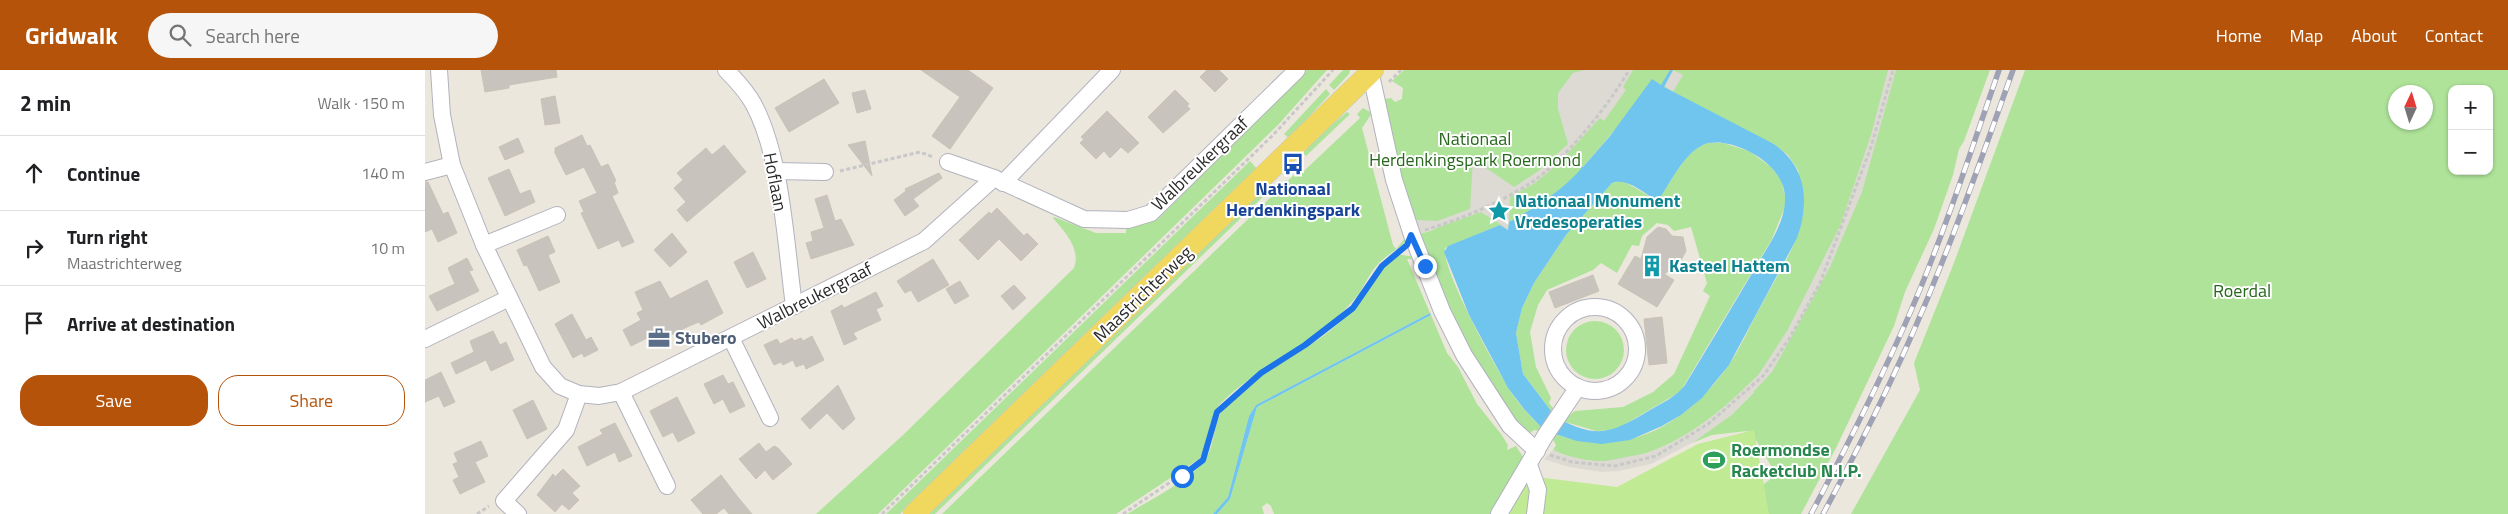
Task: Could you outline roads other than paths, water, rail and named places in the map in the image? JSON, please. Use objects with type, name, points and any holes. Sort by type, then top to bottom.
[{"type":"main road","name":"Maastrichterweg","points":[[914,514],[1372,71]]},
{"type":"street","name":"Walbreukergraaf","points":[[439,70],[442,115],[452,165],[484,245],[509,298],[543,367],[560,386],[579,394],[599,396],[621,392],[924,241],[999,181],[1112,70]]},
{"type":"street","name":"Hoflaan","points":[[726,70],[743,87],[755,107],[776,171],[794,306]]},
{"type":"street","name":"Walbreukergraaf","points":[[948,162],[999,181],[1084,219],[1128,220],[1151,213],[1297,70]]},
{"type":"street","name":"Maastrichterweg","points":[[1372,71],[1394,180],[1411,235],[1442,311],[1464,356],[1533,458]]},
{"type":"street","points":[[425,172],[452,165]]},
{"type":"street","points":[[776,171],[825,172]]},
{"type":"street","points":[[484,245],[557,215]]},
{"type":"street","points":[[425,339],[509,298]]},
{"type":"street","points":[[1598,307],[1612,311],[1623,318],[1631,328],[1637,347],[1633,366],[1626,377],[1616,386],[1590,391],[1577,387],[1566,379],[1557,367],[1553,353],[1554,339],[1560,326],[1570,315],[1583,309],[1598,307]]},
{"type":"street","points":[[731,338],[771,418]]},
{"type":"street","points":[[1499,514],[1560,411],[1577,387]]},
{"type":"street","points":[[621,392],[667,486]]},
{"type":"street","points":[[518,514],[504,501],[566,430],[579,394]]},
{"type":"street","points":[[1533,458],[1538,490],[1535,514]]},
{"type":"water","points":[[1670,70],[1673,70],[1664,87],[1772,143],[1784,152],[1793,162],[1803,186],[1804,198],[1801,225],[1797,238],[1729,365],[1702,398],[1681,415],[1662,426],[1630,440],[1602,444],[1577,441],[1541,427],[1508,388],[1469,315],[1444,252],[1448,246],[1500,225],[1508,230],[1509,222],[1565,185],[1581,169],[1580,167],[1583,167],[1610,136],[1652,79],[1661,85]],"holes":[[[1708,143],[1723,143],[1745,149],[1765,162],[1780,179],[1784,190],[1784,210],[1769,246],[1685,385],[1673,396],[1623,425],[1601,431],[1579,428],[1549,414],[1551,411],[1523,374],[1516,333],[1522,308],[1534,283],[1566,235],[1612,183],[1624,182],[1630,184],[1658,201],[1685,159],[1692,152]]]},
{"type":"water","points":[[1430,313],[1431,315],[1257,407],[1230,499],[1217,514],[1213,514],[1228,497],[1249,416],[1256,405]]},
{"type":"railway","points":[[1811,514],[1862,415],[1910,313],[1946,223],[1999,70]]},
{"type":"railway","points":[[1823,514],[1870,424],[1913,332],[1959,220],[2013,70]]},
{"type":"place","name":"Nationaal Herdenkingspark","points":[[1293,164]]},
{"type":"place","name":"Nationaal Monument Vredesoperaties","points":[[1499,211]]},
{"type":"place","name":"Kasteel Hattem","points":[[1652,266]]},
{"type":"place","name":"Stubero","points":[[659,338]]},
{"type":"place","name":"Roermondse Racketclub N.I.P.","points":[[1714,460]]},
{"type":"park label","name":"Nationaal Herdenkingspark Roermond","points":[[1475,149]]},
{"type":"park label","name":"Roerdal","points":[[2242,291]]}]
